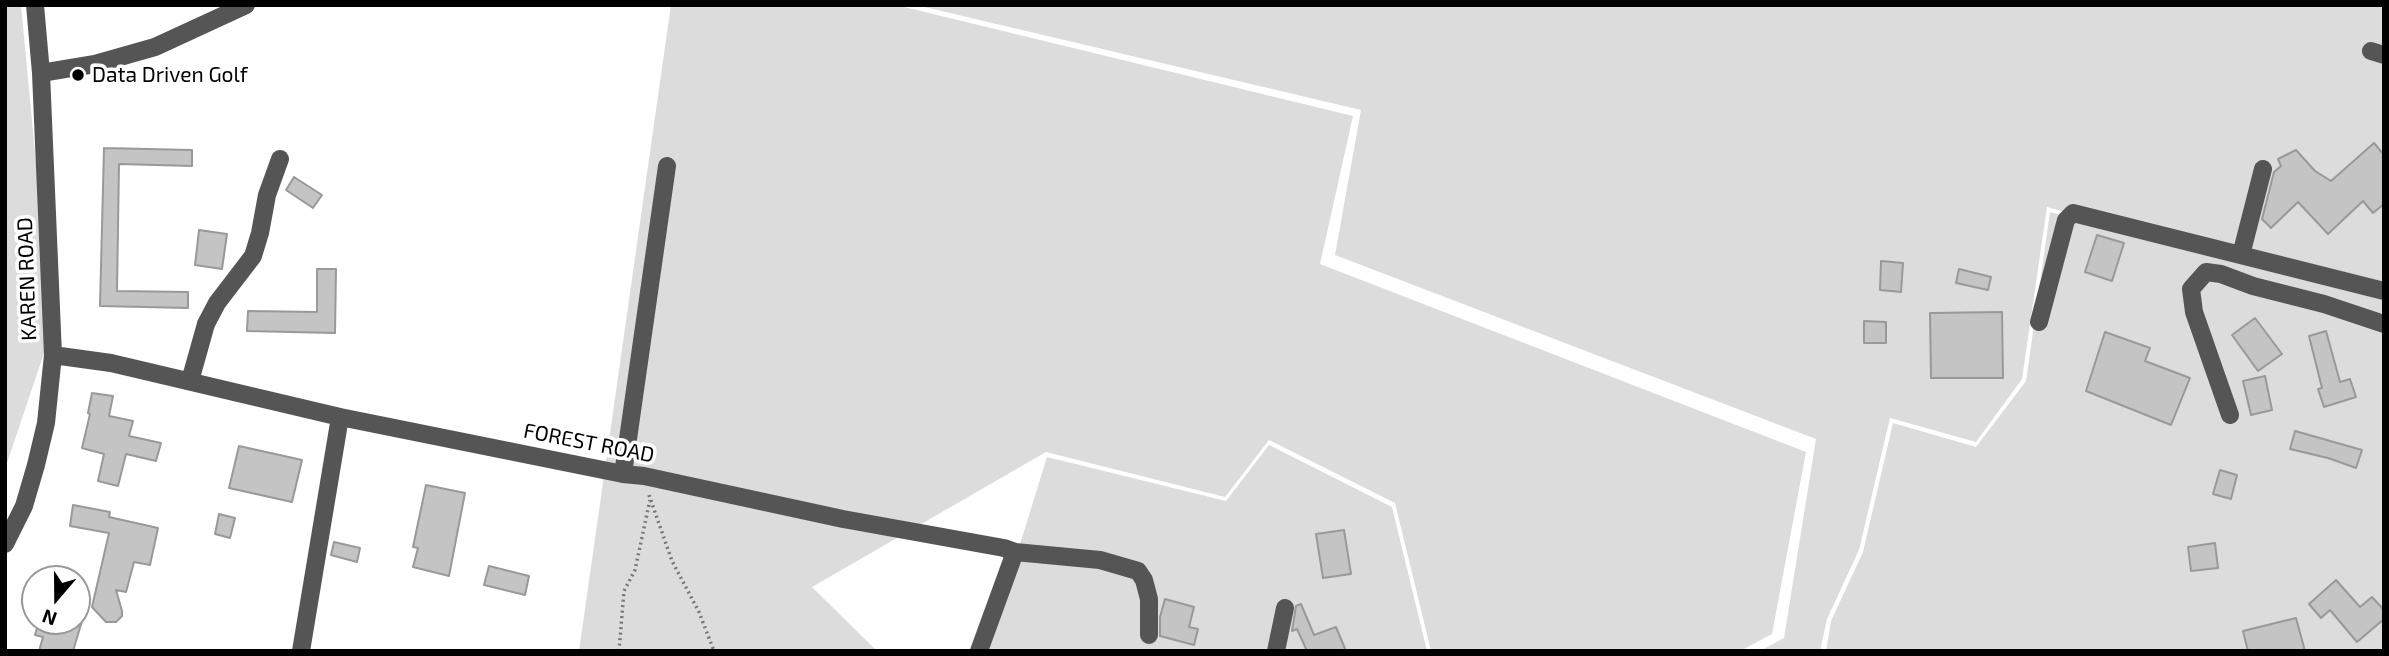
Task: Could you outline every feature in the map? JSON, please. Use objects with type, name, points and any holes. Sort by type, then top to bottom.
[{"type":"street","name":"KAREN ROAD","points":[[5,544],[24,506],[36,465],[46,423],[53,355],[41,74],[35,5]]},
{"type":"street","points":[[41,74],[96,64],[155,47],[246,5]]},
{"type":"street","points":[[190,382],[206,324],[217,303],[253,256],[267,195],[280,159]]},
{"type":"street","points":[[623,474],[667,166]]},
{"type":"street","points":[[2241,256],[2263,169]]},
{"type":"street","points":[[2039,322],[2066,220],[2073,213],[2384,291]]},
{"type":"street","points":[[2230,415],[2194,312],[2190,289],[2206,272],[2324,304],[2384,324]]},
{"type":"street","name":"FOREST ROAD","points":[[53,355],[98,360],[340,417],[644,476],[843,519],[976,542],[1014,552],[1100,560],[1138,571],[1144,580],[1149,599],[1149,635]]},
{"type":"street","points":[[300,651],[340,417]]},
{"type":"street","points":[[979,651],[1014,552]]},
{"type":"street","points":[[1276,651],[1285,608]]},
{"type":"path","points":[[644,476],[672,561],[699,612],[714,651]]},
{"type":"path","points":[[619,651],[624,591],[635,570],[650,498]]},
{"type":"shaded area","points":[[5,5],[21,5],[50,311],[44,353],[5,469]]},
{"type":"shaded area","points":[[671,5],[896,5],[1353,116],[1320,264],[1806,452],[1772,634],[1740,651],[1431,651],[1395,503],[1269,440],[1225,497],[1046,452],[812,587],[877,651],[579,651]]},
{"type":"shaded area","points":[[916,5],[2384,5],[2384,296],[2047,207],[2022,379],[1976,442],[1890,418],[1859,550],[1827,619],[1820,651],[1760,651],[1784,638],[1816,439],[1335,255],[1361,110]]},
{"type":"shaded area","points":[[2050,212],[2384,300],[2384,651],[1826,651],[1831,621],[1863,552],[1893,423],[1976,447],[2026,381]]},
{"type":"shaded area","points":[[1269,445],[1392,507],[1427,651],[987,651],[1047,457],[1226,501]]},
{"type":"building","points":[[2374,143],[2384,155],[2384,204],[2373,213],[2363,201],[2328,234],[2298,202],[2271,228],[2262,219],[2274,172],[2281,166],[2278,159],[2296,150],[2315,171],[2331,181]]},
{"type":"building","points":[[104,148],[192,150],[192,166],[119,164],[117,291],[188,292],[188,308],[100,306]]},
{"type":"building","points":[[294,177],[322,195],[313,208],[286,190]]},
{"type":"building","points":[[199,230],[227,234],[222,269],[195,265]]},
{"type":"building","points":[[2097,235],[2124,243],[2112,281],[2085,272]]},
{"type":"building","points":[[1881,261],[1903,263],[1901,292],[1880,290]]},
{"type":"building","points":[[317,269],[336,269],[335,333],[247,331],[248,311],[317,312]]},
{"type":"building","points":[[1959,269],[1991,277],[1988,290],[1956,283]]},
{"type":"building","points":[[2002,312],[2003,378],[1931,378],[1930,313]]},
{"type":"building","points":[[2255,318],[2282,354],[2258,371],[2232,335]]},
{"type":"building","points":[[1864,321],[1886,322],[1886,343],[1864,343]]},
{"type":"building","points":[[2326,331],[2340,382],[2350,379],[2356,397],[2324,407],[2318,389],[2322,388],[2309,336]]},
{"type":"building","points":[[2105,332],[2150,348],[2145,361],[2190,378],[2171,425],[2086,391]]},
{"type":"building","points":[[2265,376],[2272,410],[2251,415],[2243,381]]},
{"type":"building","points":[[92,393],[113,396],[109,416],[133,421],[129,436],[161,443],[156,461],[126,454],[118,486],[98,481],[104,454],[82,448]]},
{"type":"building","points":[[2295,431],[2362,450],[2356,468],[2290,449]]},
{"type":"building","points":[[239,446],[302,460],[292,502],[229,488]]},
{"type":"building","points":[[2220,470],[2237,475],[2231,499],[2213,494]]},
{"type":"building","points":[[426,485],[465,493],[449,576],[413,567],[418,548],[413,547]]},
{"type":"building","points":[[73,505],[110,512],[109,517],[158,528],[150,565],[134,562],[126,592],[116,590],[122,616],[116,622],[106,622],[92,607],[109,533],[70,526]]},
{"type":"building","points":[[219,514],[235,518],[230,538],[215,534]]},
{"type":"building","points":[[1344,530],[1351,574],[1323,578],[1316,534]]},
{"type":"building","points":[[334,542],[360,548],[357,562],[331,555]]},
{"type":"building","points":[[2215,543],[2218,568],[2191,571],[2188,547]]},
{"type":"building","points":[[489,566],[529,576],[525,595],[484,585]]},
{"type":"building","points":[[2336,580],[2360,607],[2372,597],[2384,610],[2384,619],[2357,642],[2330,610],[2321,618],[2309,604]]},
{"type":"building","points":[[1165,599],[1194,607],[1189,627],[1198,629],[1194,645],[1160,636],[1160,617]]},
{"type":"building","points":[[1301,604],[1314,635],[1336,627],[1346,651],[1307,651],[1297,629],[1292,631],[1296,606]]},
{"type":"building","points":[[2296,618],[2305,651],[2248,651],[2243,631]]},
{"type":"building","points":[[35,635],[78,635],[73,651],[39,651],[43,637]]},
{"type":"place","name":"Data Driven Golf","points":[[78,75]]}]
